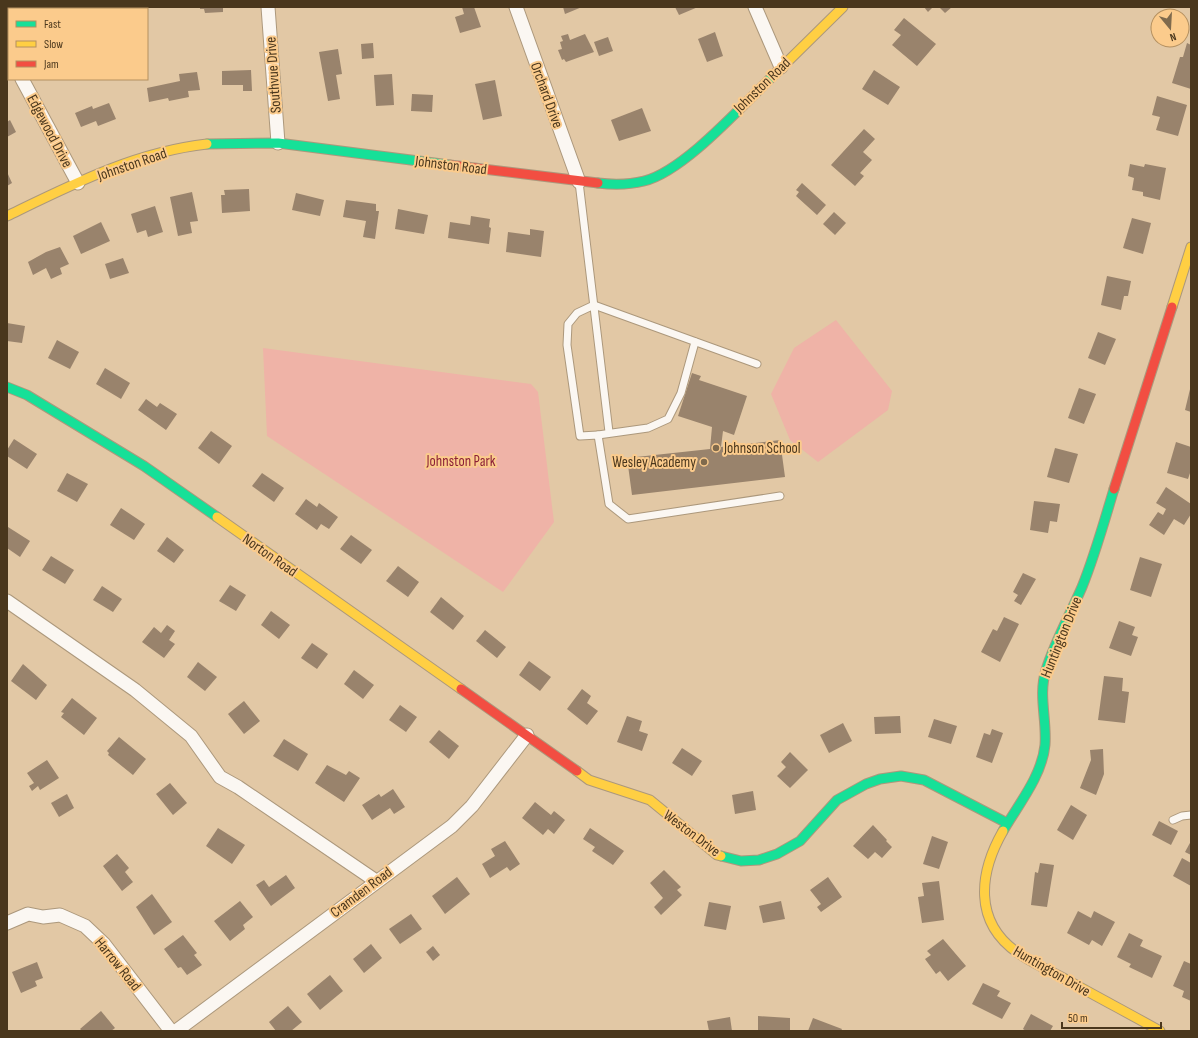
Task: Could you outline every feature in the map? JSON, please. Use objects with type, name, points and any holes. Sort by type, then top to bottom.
[{"type":"street","name":"Southvue Drive","points":[[268,7],[278,143]]},
{"type":"street","name":"Orchard Drive","points":[[516,7],[579,182]]},
{"type":"street","points":[[755,7],[780,67]]},
{"type":"street","name":"Johnston Road","points":[[7,216],[78,183],[138,158],[166,151],[197,146],[240,142],[278,143],[579,182],[620,185],[645,181],[672,169],[699,147],[843,7]]},
{"type":"street","name":"Edgewood Drive","points":[[23,80],[78,183]]},
{"type":"street","name":"Huntington Drive","points":[[1160,1031],[1018,953],[1005,943],[991,923],[983,890],[986,869],[1007,823],[1030,786],[1044,753],[1045,720],[1042,687],[1053,651],[1087,575],[1191,247]]},
{"type":"street","name":"Norton Road","points":[[7,387],[27,395],[144,466],[527,734]]},
{"type":"street","points":[[7,601],[135,690],[191,736],[220,777],[238,787],[376,881]]},
{"type":"street","name":"Weston Drive","points":[[527,734],[589,780],[612,789],[632,793],[650,800],[717,855],[741,861],[759,860],[800,842],[837,800],[866,784],[880,779],[901,776],[924,780],[1007,823]]},
{"type":"street","name":"Cramden Road","points":[[176,1031],[452,826],[472,806],[527,734]]},
{"type":"street","name":"Harrow Road","points":[[7,923],[28,914],[43,917],[60,914],[85,926],[104,944],[171,1031]]},
{"type":"lane","points":[[579,182],[609,432]]},
{"type":"lane","points":[[695,342],[681,393],[668,419],[648,428],[580,436],[567,345],[568,324],[577,313],[594,305],[757,364]]},
{"type":"lane","points":[[598,435],[609,504],[617,512],[628,519],[780,496]]},
{"type":"lane","points":[[1172,820],[1182,816],[1191,815]]},
{"type":"green space","points":[[836,320],[892,391],[888,410],[818,462],[790,440],[771,394],[794,348]]},
{"type":"green space","name":"Johnston Park","points":[[263,348],[531,384],[538,392],[554,522],[503,592],[267,436]]},
{"type":"building","points":[[200,7],[223,7],[223,12],[205,13],[204,9],[200,9]]},
{"type":"building","points":[[462,7],[474,7],[481,27],[460,33],[455,17],[464,14]]},
{"type":"building","points":[[563,7],[582,7],[565,14]]},
{"type":"building","points":[[675,7],[698,7],[679,15]]},
{"type":"building","points":[[924,7],[933,7],[928,12]]},
{"type":"building","points":[[939,7],[952,7],[945,13]]},
{"type":"building","points":[[904,18],[936,44],[917,66],[892,45],[901,35],[894,30]]},
{"type":"building","points":[[715,32],[723,56],[707,62],[698,39]]},
{"type":"building","points":[[568,34],[570,40],[585,34],[594,52],[566,62],[564,59],[562,60],[558,50],[562,49],[560,42],[563,41],[561,36]]},
{"type":"building","points":[[608,37],[613,51],[599,56],[594,42]]},
{"type":"building","points":[[373,43],[374,58],[362,59],[361,44]]},
{"type":"building","points":[[1191,45],[1191,89],[1172,83],[1180,57],[1183,57],[1186,48],[1190,48]]},
{"type":"building","points":[[338,49],[342,74],[336,75],[340,99],[328,101],[319,52]]},
{"type":"building","points":[[251,70],[252,91],[243,91],[243,85],[222,85],[222,71]]},
{"type":"building","points":[[874,70],[900,87],[888,105],[862,89]]},
{"type":"building","points":[[197,72],[200,90],[188,91],[189,97],[169,101],[168,98],[149,102],[147,88],[180,81],[179,74]]},
{"type":"building","points":[[392,74],[394,105],[376,106],[374,75]]},
{"type":"building","points":[[495,80],[502,116],[483,120],[475,84]]},
{"type":"building","points":[[412,94],[433,95],[432,112],[411,111]]},
{"type":"building","points":[[1157,96],[1187,105],[1178,136],[1156,130],[1160,117],[1152,115]]},
{"type":"building","points":[[109,103],[116,119],[98,126],[96,121],[81,127],[75,113],[92,106],[93,109]]},
{"type":"building","points":[[642,108],[651,131],[619,141],[611,120]]},
{"type":"building","points":[[10,120],[16,132],[7,137],[7,122]]},
{"type":"building","points":[[864,129],[875,139],[863,152],[872,160],[860,173],[864,176],[855,186],[831,165]]},
{"type":"building","points":[[1130,164],[1144,167],[1145,164],[1166,168],[1160,200],[1143,196],[1143,192],[1132,190],[1134,178],[1128,176]]},
{"type":"building","points":[[7,172],[12,183],[7,186]]},
{"type":"building","points":[[802,183],[826,205],[817,215],[796,196],[799,192],[796,190]]},
{"type":"building","points":[[249,189],[250,211],[222,213],[221,195],[225,195],[224,190]]},
{"type":"building","points":[[192,192],[198,221],[190,222],[192,233],[178,236],[170,197]]},
{"type":"building","points":[[296,193],[324,200],[320,216],[292,210]]},
{"type":"building","points":[[346,200],[376,204],[376,211],[379,211],[375,239],[363,237],[366,221],[343,217]]},
{"type":"building","points":[[155,206],[163,232],[148,237],[146,230],[137,233],[131,214]]},
{"type":"building","points":[[398,209],[428,215],[424,234],[395,229]]},
{"type":"building","points":[[834,212],[846,223],[835,235],[823,224]]},
{"type":"building","points":[[471,216],[490,219],[489,227],[491,228],[489,244],[448,238],[450,222],[470,225]]},
{"type":"building","points":[[1132,218],[1151,223],[1143,254],[1123,248]]},
{"type":"building","points":[[101,222],[110,241],[81,254],[73,236]]},
{"type":"building","points":[[530,229],[544,231],[541,257],[506,252],[508,232],[530,235]]},
{"type":"building","points":[[60,247],[69,264],[60,268],[62,274],[51,279],[46,268],[33,275],[28,262],[46,252]]},
{"type":"building","points":[[123,258],[129,273],[110,279],[105,264]]},
{"type":"building","points":[[1107,276],[1131,281],[1128,296],[1124,296],[1121,310],[1101,305]]},
{"type":"building","points":[[7,323],[25,326],[22,343],[7,341]]},
{"type":"building","points":[[1098,332],[1116,339],[1105,365],[1088,358]]},
{"type":"building","points":[[57,340],[79,352],[70,369],[48,358]]},
{"type":"building","points":[[105,368],[130,383],[121,399],[96,384]]},
{"type":"building","points":[[692,373],[701,376],[699,380],[747,396],[734,435],[723,431],[721,447],[780,440],[785,477],[632,495],[627,458],[710,449],[712,427],[678,416]]},
{"type":"building","points":[[1191,385],[1191,412],[1185,410]]},
{"type":"building","points":[[1079,388],[1096,394],[1084,424],[1068,418]]},
{"type":"building","points":[[146,399],[157,407],[160,403],[177,414],[166,430],[138,410]]},
{"type":"building","points":[[211,431],[232,446],[219,464],[198,448]]},
{"type":"building","points":[[14,439],[37,454],[27,469],[7,456],[7,450]]},
{"type":"building","points":[[1176,442],[1191,447],[1191,470],[1188,479],[1167,473]]},
{"type":"building","points":[[1055,448],[1078,454],[1069,483],[1047,477]]},
{"type":"building","points":[[67,473],[88,484],[77,502],[57,491]]},
{"type":"building","points":[[262,473],[284,488],[274,502],[252,486]]},
{"type":"building","points":[[1166,487],[1191,504],[1191,514],[1184,525],[1174,519],[1164,535],[1149,525],[1158,512],[1163,515],[1166,509],[1156,503]]},
{"type":"building","points":[[306,499],[317,507],[319,503],[338,517],[329,529],[321,524],[317,530],[295,514]]},
{"type":"building","points":[[1034,501],[1060,504],[1057,522],[1050,521],[1048,533],[1030,530]]},
{"type":"building","points":[[121,508],[145,524],[134,540],[110,525]]},
{"type":"building","points":[[8,527],[30,541],[20,557],[7,548]]},
{"type":"building","points":[[351,535],[372,550],[361,564],[340,549]]},
{"type":"building","points":[[167,537],[184,550],[174,563],[157,551]]},
{"type":"building","points":[[51,556],[74,570],[65,584],[42,570]]},
{"type":"building","points":[[1140,557],[1162,564],[1151,597],[1130,590]]},
{"type":"building","points":[[398,566],[419,582],[408,597],[386,581]]},
{"type":"building","points":[[1023,573],[1036,579],[1021,605],[1014,601],[1018,595],[1013,592]]},
{"type":"building","points":[[230,585],[246,595],[236,611],[219,601]]},
{"type":"building","points":[[102,586],[122,599],[113,612],[93,600]]},
{"type":"building","points":[[441,597],[464,616],[453,630],[430,612]]},
{"type":"building","points":[[271,611],[290,625],[279,639],[261,625]]},
{"type":"building","points":[[1004,617],[1019,624],[1000,662],[981,652],[993,629],[997,631]]},
{"type":"building","points":[[1119,621],[1135,627],[1132,635],[1138,637],[1131,656],[1109,648]]},
{"type":"building","points":[[167,625],[175,631],[169,640],[175,644],[164,658],[142,642],[154,627],[161,633]]},
{"type":"building","points":[[485,630],[506,647],[497,658],[476,641]]},
{"type":"building","points":[[312,643],[328,654],[317,669],[301,658]]},
{"type":"building","points":[[529,661],[551,677],[540,691],[519,675]]},
{"type":"building","points":[[198,662],[217,677],[205,691],[187,677]]},
{"type":"building","points":[[23,664],[47,685],[36,700],[11,681]]},
{"type":"building","points":[[354,670],[374,685],[363,699],[344,684]]},
{"type":"building","points":[[1104,676],[1123,678],[1122,691],[1129,692],[1125,723],[1098,720]]},
{"type":"building","points":[[582,689],[591,696],[587,703],[598,711],[587,725],[567,709]]},
{"type":"building","points":[[72,698],[97,718],[84,735],[61,717],[64,713],[61,712]]},
{"type":"building","points":[[244,701],[260,721],[244,734],[228,714]]},
{"type":"building","points":[[400,705],[417,717],[406,732],[389,720]]},
{"type":"building","points":[[627,716],[642,721],[639,731],[648,734],[642,751],[617,742]]},
{"type":"building","points":[[900,716],[901,733],[875,734],[874,717]]},
{"type":"building","points":[[934,719],[957,726],[951,744],[928,737]]},
{"type":"building","points":[[843,723],[852,741],[829,753],[820,735]]},
{"type":"building","points":[[992,729],[1003,733],[992,763],[976,757],[984,733],[990,735]]},
{"type":"building","points":[[439,730],[459,746],[449,759],[429,742]]},
{"type":"building","points":[[119,737],[146,759],[133,775],[108,755],[109,753],[107,751]]},
{"type":"building","points":[[284,739],[308,754],[298,771],[273,756]]},
{"type":"building","points":[[682,748],[702,761],[692,776],[672,763]]},
{"type":"building","points":[[1103,749],[1104,774],[1096,795],[1080,788],[1091,760],[1090,750]]},
{"type":"building","points":[[790,752],[808,770],[790,788],[777,776],[786,767],[781,762]]},
{"type":"building","points":[[47,760],[59,778],[40,790],[38,786],[32,791],[29,786],[34,783],[27,773]]},
{"type":"building","points":[[327,765],[346,775],[349,771],[360,778],[344,802],[315,783]]},
{"type":"building","points":[[170,783],[187,803],[173,815],[156,794]]},
{"type":"building","points":[[393,789],[405,807],[394,814],[390,808],[372,820],[362,805],[379,794],[381,797]]},
{"type":"building","points":[[753,791],[756,810],[735,814],[732,795]]},
{"type":"building","points":[[67,794],[74,808],[59,817],[51,803]]},
{"type":"building","points":[[535,802],[551,815],[554,811],[565,820],[554,834],[548,829],[543,835],[522,818]]},
{"type":"building","points":[[1071,805],[1087,815],[1073,840],[1057,830]]},
{"type":"building","points":[[1159,821],[1178,831],[1171,845],[1152,835]]},
{"type":"building","points":[[873,825],[892,847],[882,858],[875,852],[868,859],[853,846]]},
{"type":"building","points":[[218,828],[245,845],[232,864],[206,846]]},
{"type":"building","points":[[590,828],[624,851],[613,865],[592,851],[595,847],[583,839]]},
{"type":"building","points":[[932,836],[948,842],[939,869],[923,864]]},
{"type":"building","points":[[505,841],[520,864],[510,871],[507,867],[490,878],[482,864],[495,856],[491,849]]},
{"type":"building","points":[[1191,841],[1191,855],[1185,852]]},
{"type":"building","points":[[117,854],[129,868],[125,872],[133,882],[122,891],[103,866]]},
{"type":"building","points":[[1182,858],[1191,863],[1191,886],[1173,876]]},
{"type":"building","points":[[1040,863],[1054,865],[1047,907],[1031,905],[1035,872],[1038,873]]},
{"type":"building","points":[[664,870],[681,887],[677,890],[682,895],[661,915],[654,907],[663,898],[650,883]]},
{"type":"building","points":[[286,875],[295,888],[271,906],[256,885],[264,880],[269,887]]},
{"type":"building","points":[[457,877],[470,894],[445,914],[432,896]]},
{"type":"building","points":[[828,877],[842,897],[821,912],[817,907],[821,904],[810,890]]},
{"type":"building","points":[[939,881],[944,920],[922,923],[918,897],[924,896],[922,883]]},
{"type":"building","points":[[152,894],[172,922],[154,935],[136,907]]},
{"type":"building","points":[[240,901],[253,917],[243,925],[245,929],[230,941],[214,921]]},
{"type":"building","points":[[781,901],[785,919],[763,923],[759,906]]},
{"type":"building","points":[[709,902],[731,906],[726,930],[704,926]]},
{"type":"building","points":[[1078,911],[1091,918],[1094,911],[1115,922],[1102,946],[1092,940],[1089,945],[1067,933]]},
{"type":"building","points":[[411,914],[422,929],[400,944],[389,929]]},
{"type":"building","points":[[1129,933],[1143,940],[1140,946],[1162,956],[1152,978],[1129,967],[1131,964],[1117,957]]},
{"type":"building","points":[[183,935],[197,953],[194,955],[202,965],[187,975],[181,967],[178,968],[164,949]]},
{"type":"building","points":[[943,939],[966,966],[948,981],[940,971],[936,974],[925,959],[931,955],[927,951]]},
{"type":"building","points":[[371,944],[382,958],[364,973],[353,959]]},
{"type":"building","points":[[433,946],[440,955],[433,961],[426,952]]},
{"type":"building","points":[[1184,961],[1191,964],[1191,1001],[1182,997],[1184,991],[1173,986]]},
{"type":"building","points":[[37,962],[43,978],[35,981],[37,986],[21,993],[12,972]]},
{"type":"building","points":[[330,975],[343,991],[320,1010],[307,994]]},
{"type":"building","points":[[983,983],[1000,991],[997,996],[1011,1003],[1002,1019],[972,1004]]},
{"type":"building","points":[[288,1006],[302,1022],[291,1031],[276,1031],[269,1022]]},
{"type":"building","points":[[101,1011],[115,1028],[111,1031],[82,1031],[80,1029]]},
{"type":"building","points":[[1031,1014],[1053,1026],[1050,1031],[1026,1031],[1023,1029]]},
{"type":"building","points":[[758,1016],[790,1018],[790,1031],[758,1031]]},
{"type":"building","points":[[730,1017],[732,1031],[709,1031],[707,1021]]},
{"type":"building","points":[[813,1018],[842,1029],[841,1031],[808,1031]]},
{"type":"traffic: fast","points":[[598,183],[632,183],[644,181],[660,175],[695,150],[731,118],[776,73]]},
{"type":"traffic: fast","points":[[207,144],[278,143],[450,165]]},
{"type":"traffic: fast","points":[[7,387],[27,395],[144,466],[217,517]]},
{"type":"traffic: fast","points":[[1003,831],[1034,779],[1043,757],[1045,745],[1043,689],[1046,670],[1087,575],[1114,489]]},
{"type":"traffic: fast","points":[[721,856],[741,861],[759,860],[777,854],[800,841],[837,800],[866,784],[880,779],[901,776],[924,780],[1007,823]]},
{"type":"traffic: slow","points":[[776,73],[843,7]]},
{"type":"traffic: slow","points":[[7,216],[104,171],[154,154],[207,144]]},
{"type":"traffic: slow","points":[[1172,307],[1191,247]]},
{"type":"traffic: slow","points":[[217,517],[461,689]]},
{"type":"traffic: slow","points":[[577,771],[589,780],[650,800],[717,855],[721,856]]},
{"type":"traffic: slow","points":[[1003,831],[989,863],[985,880],[987,912],[993,927],[1003,941],[1030,961],[1160,1031]]},
{"type":"traffic: jam","points":[[450,165],[598,183]]},
{"type":"traffic: jam","points":[[1114,489],[1172,307]]},
{"type":"traffic: jam","points":[[461,689],[577,771]]},
{"type":"place","name":"Johnson School","points":[[716,448]]},
{"type":"place","name":"Wesley Academy","points":[[704,462]]}]
